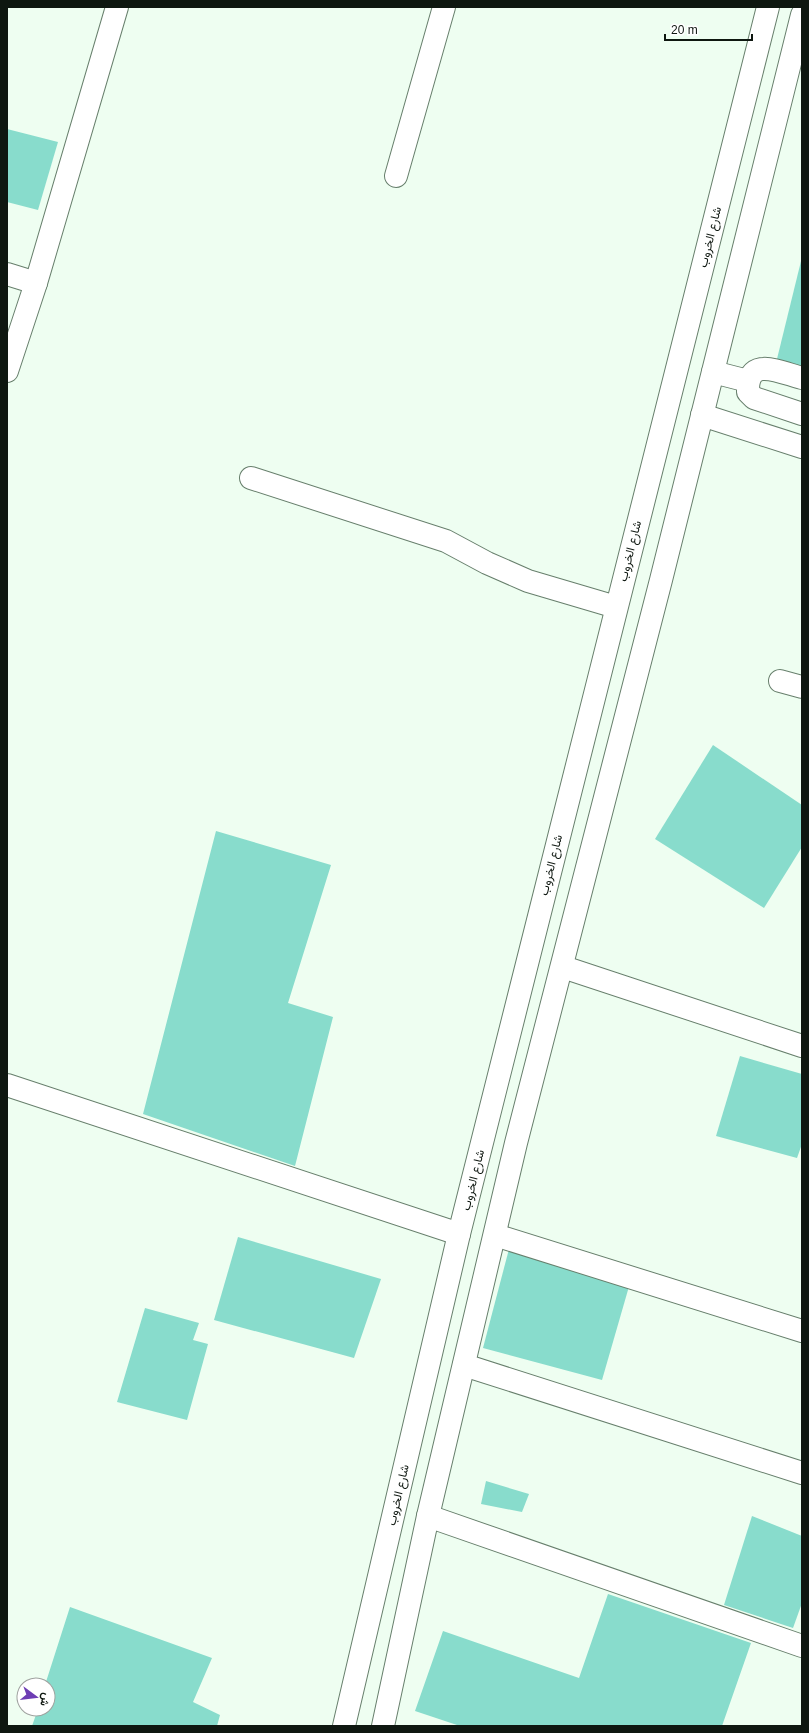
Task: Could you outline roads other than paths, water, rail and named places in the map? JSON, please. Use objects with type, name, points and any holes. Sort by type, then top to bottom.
[{"type":"main road","points":[[7,371],[36,283],[117,7]]},
{"type":"main road","points":[[396,176],[444,7]]},
{"type":"main road","name":"شارع الخروب","points":[[344,1726],[459,1234],[768,7]]},
{"type":"main road","points":[[383,1726],[428,1516],[516,1143],[563,967],[802,15]]},
{"type":"main road","points":[[7,274],[36,283]]},
{"type":"main road","points":[[802,378],[762,368],[752,372],[748,381],[748,392],[754,398],[802,414]]},
{"type":"main road","points":[[713,372],[748,381]]},
{"type":"main road","points":[[702,415],[802,447]]},
{"type":"main road","points":[[251,478],[446,541],[487,563],[528,581],[616,607]]},
{"type":"main road","points":[[780,681],[802,687]]},
{"type":"main road","points":[[563,967],[802,1046]]},
{"type":"main road","points":[[7,1085],[459,1234]]},
{"type":"main road","points":[[495,1235],[802,1331]]},
{"type":"main road","points":[[464,1365],[802,1473]]},
{"type":"main road","points":[[428,1516],[802,1646]]}]
